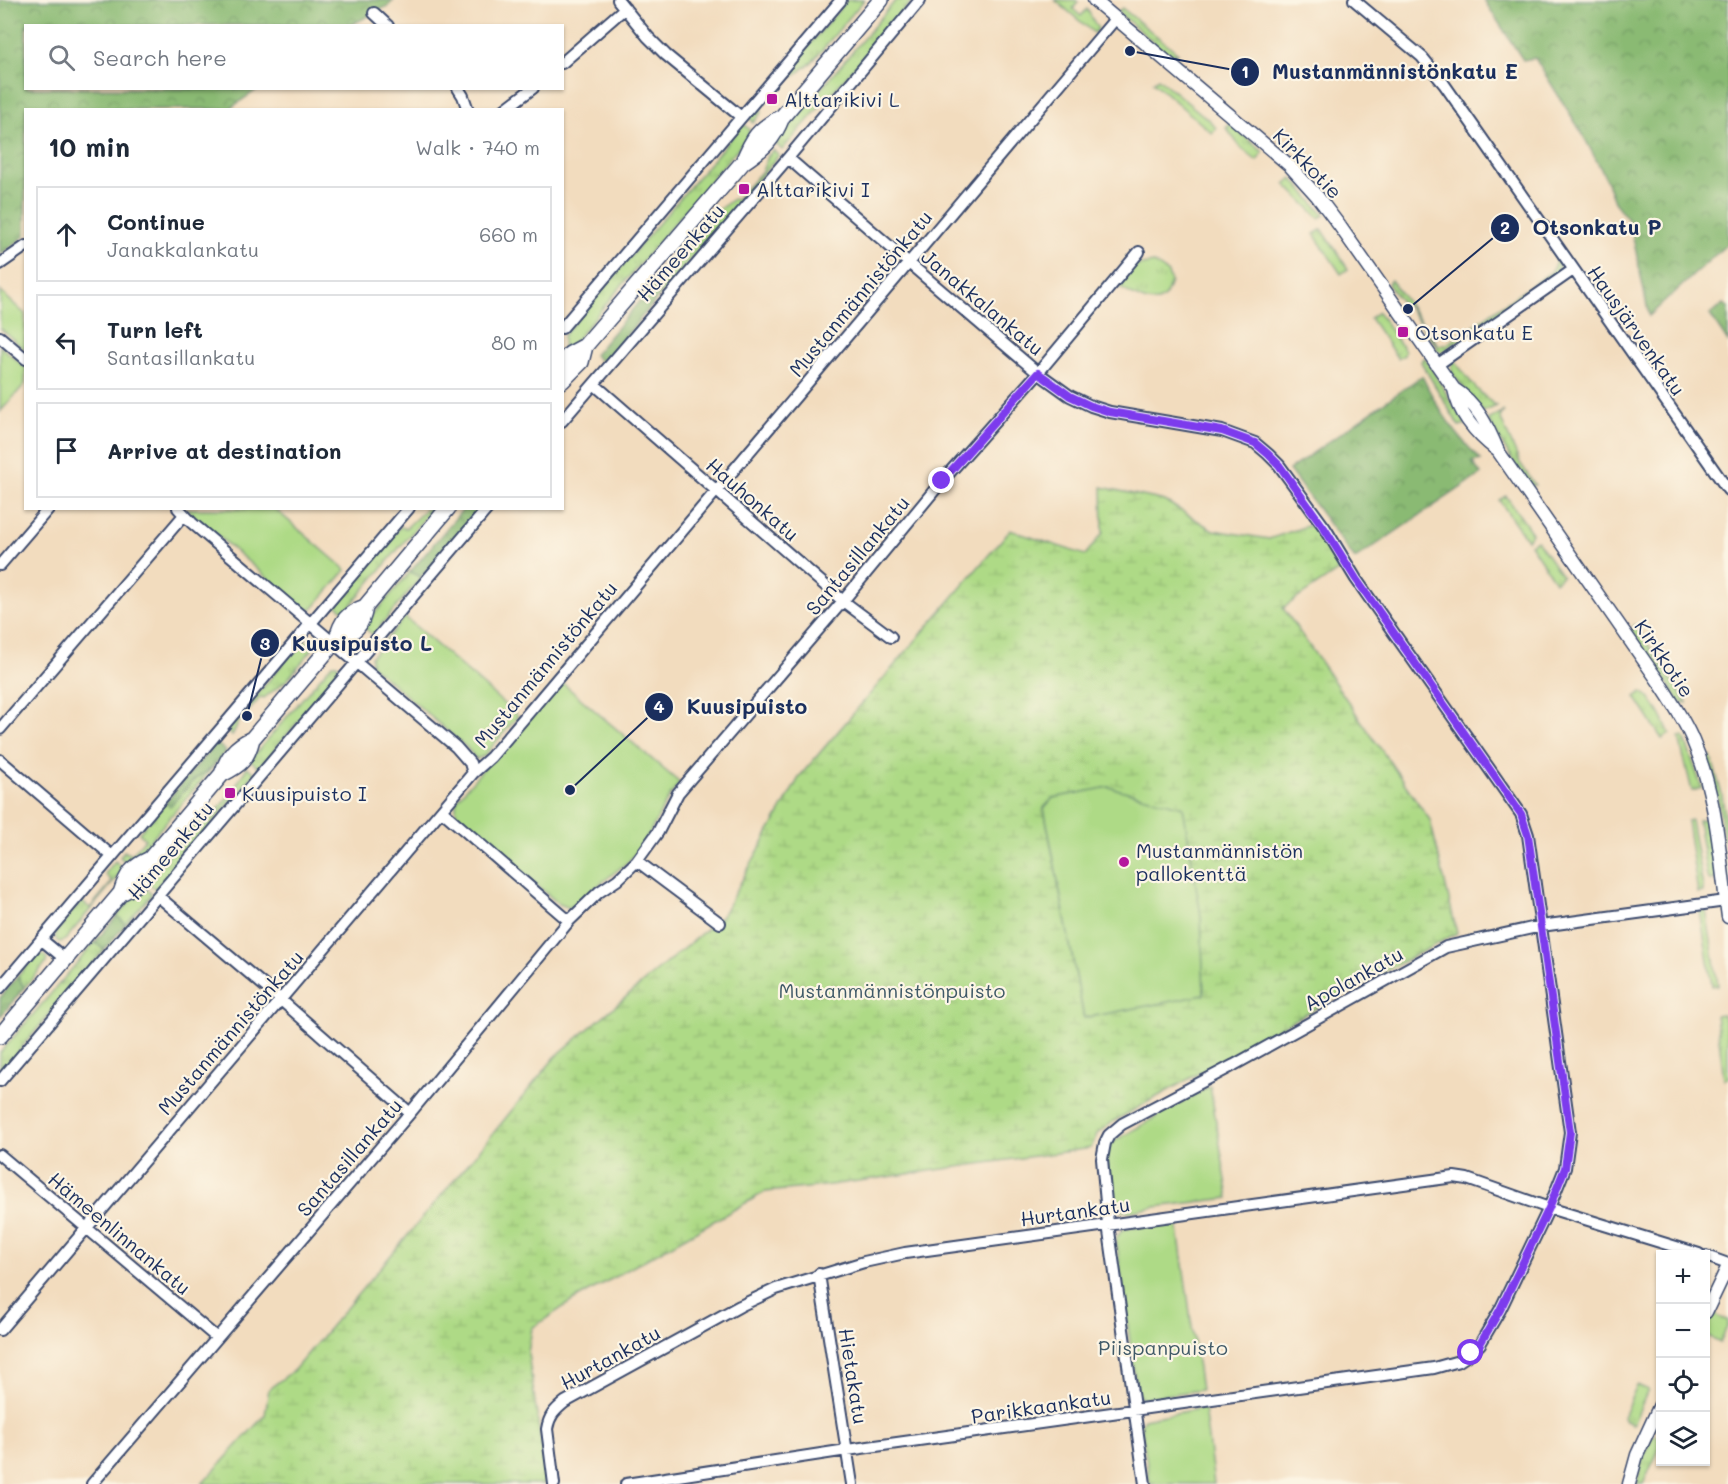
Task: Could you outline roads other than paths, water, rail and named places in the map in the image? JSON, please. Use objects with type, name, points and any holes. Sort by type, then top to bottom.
[{"type":"main road","name":"Hämeenkatu","points":[[564,361],[570,354],[585,346],[743,162],[752,140],[765,125],[782,117],[881,0]]},
{"type":"main road","name":"Hämeenkatu","points":[[564,379],[581,362],[585,346]]},
{"type":"main road","name":"Hämeenkatu","points":[[0,1036],[121,893],[125,878],[137,865],[150,859],[222,774],[227,758],[239,745],[252,738],[335,641],[340,625],[352,611],[365,607],[446,510]]},
{"type":"street","name":"Hämeenkatu","points":[[564,326],[841,0]]},
{"type":"street","name":"Hämeenkatu","points":[[564,419],[788,159],[920,0]]},
{"type":"street","name":"Kirkkotie","points":[[1094,0],[1289,165],[1317,196],[1454,389],[1467,397],[1477,411],[1498,451],[1662,685],[1686,725],[1710,792],[1728,917]]},
{"type":"street","name":"Hausjärvenkatu","points":[[1354,0],[1422,57],[1444,84],[1728,490]]},
{"type":"street","points":[[564,61],[621,4],[666,55],[740,116]]},
{"type":"street","points":[[374,13],[386,24]]},
{"type":"street","name":"Mustanmännistönkatu","points":[[0,1330],[473,773],[497,750],[1116,18]]},
{"type":"street","points":[[459,90],[467,108]]},
{"type":"street","points":[[507,108],[530,90]]},
{"type":"street","name":"Janakkalankatu","points":[[788,159],[1038,373],[1070,396],[1110,412],[1222,431],[1255,443],[1279,465],[1521,814],[1528,835],[1570,1132],[1565,1168],[1549,1208],[1500,1310],[1480,1344],[1460,1361]]},
{"type":"street","points":[[0,264],[24,247]]},
{"type":"street","name":"Santasillankatu","points":[[93,1484],[410,1113],[569,921],[599,891],[638,861],[658,832],[678,793],[1139,252]]},
{"type":"street","points":[[1437,365],[1573,270]]},
{"type":"street","points":[[0,337],[24,357]]},
{"type":"street","name":"Hauhonkatu","points":[[594,384],[843,601],[891,637]]},
{"type":"street","points":[[0,565],[47,510]]},
{"type":"street","name":"Hämeenkatu","points":[[0,988],[407,510]]},
{"type":"street","name":"Hämeenkatu","points":[[0,1081],[486,510]]},
{"type":"street","points":[[0,729],[181,512],[310,624],[335,641],[357,663],[456,747],[470,763],[473,773]]},
{"type":"street","points":[[0,760],[112,856]]},
{"type":"street","points":[[442,811],[569,921]]},
{"type":"street","points":[[638,861],[720,923]]},
{"type":"street","points":[[158,896],[410,1113]]},
{"type":"street","name":"Apolankatu","points":[[1108,1224],[1102,1159],[1109,1135],[1122,1124],[1234,1065],[1446,947],[1540,926],[1726,901]]},
{"type":"street","points":[[42,940],[65,959]]},
{"type":"street","name":"Hämeenlinnankatu","points":[[0,1155],[217,1338]]},
{"type":"street","name":"Hurtankatu","points":[[554,1484],[547,1429],[548,1420],[554,1410],[565,1402],[740,1306],[776,1289],[819,1274],[905,1253],[1454,1177],[1467,1179],[1549,1208],[1686,1250]]},
{"type":"street","points":[[1108,1224],[1145,1484]]},
{"type":"street","points":[[1710,1258],[1728,1265],[1710,1304]]},
{"type":"street","name":"Hietakatu","points":[[819,1274],[852,1484]]},
{"type":"street","name":"Parikkaankatu","points":[[626,1484],[848,1450],[1422,1370],[1460,1361]]},
{"type":"street","points":[[1629,1484],[1636,1455],[1657,1412]]},
{"type":"place","name":"Mustanmännistönkatu E","points":[[1130,51]]},
{"type":"place","name":"Alttarikivi L","points":[[772,99]]},
{"type":"place","name":"Alttarikivi I","points":[[744,189]]},
{"type":"place","name":"Otsonkatu P","points":[[1408,309]]},
{"type":"place","name":"Otsonkatu E","points":[[1403,332]]},
{"type":"place","name":"Kuusipuisto L","points":[[247,716]]},
{"type":"place","name":"Kuusipuisto","points":[[570,790]]},
{"type":"place","name":"Kuusipuisto I","points":[[230,793]]},
{"type":"place","name":"Mustanmännistön pallokenttä","points":[[1124,862]]},
{"type":"park label","name":"Mustanmännistönpuisto","points":[[892,990]]},
{"type":"park label","name":"Piispanpuisto","points":[[1163,1347]]}]
